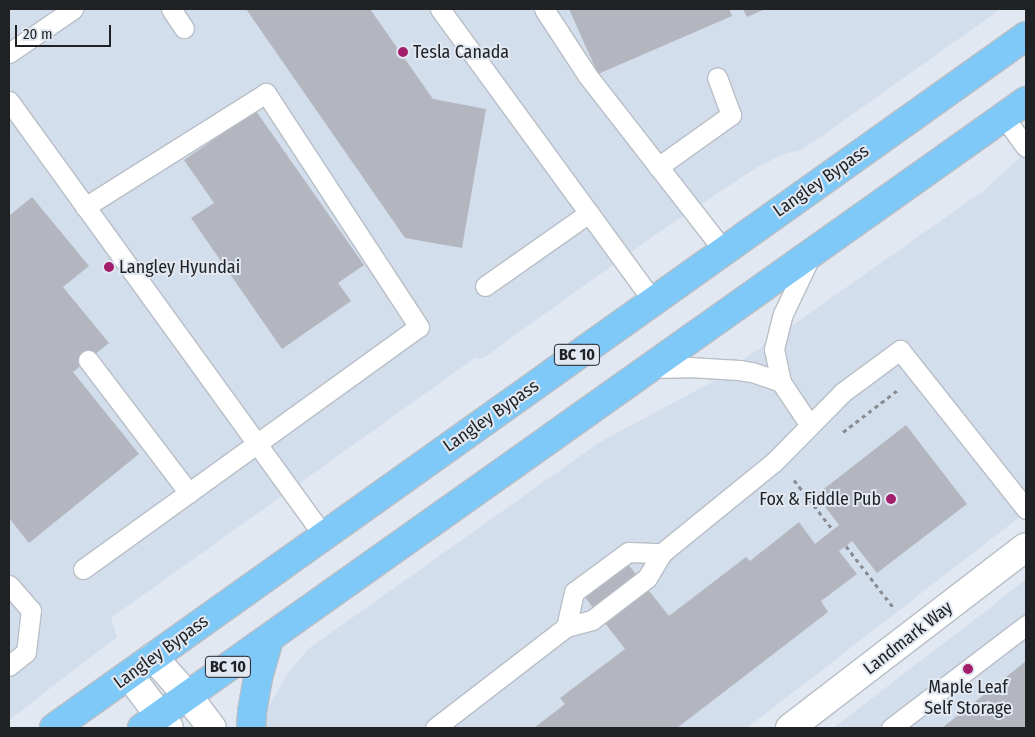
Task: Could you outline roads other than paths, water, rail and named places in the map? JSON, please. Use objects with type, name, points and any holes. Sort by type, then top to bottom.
[{"type":"highway","name":"Langley Bypass","points":[[54,728],[1026,36]]},
{"type":"highway","name":"BC 10","points":[[157,724],[187,695],[269,639],[1026,101]]},
{"type":"highway","points":[[251,728],[257,683],[269,639]]},
{"type":"street","name":"Landmark Way","points":[[790,728],[1026,547]]},
{"type":"street","points":[[154,657],[187,695],[212,728]]},
{"type":"street","points":[[129,675],[157,724]]},
{"type":"lane","points":[[9,53],[73,9]]},
{"type":"lane","points":[[172,9],[184,28]]},
{"type":"lane","points":[[440,9],[653,300]]},
{"type":"lane","points":[[544,9],[587,75],[723,250]]},
{"type":"lane","points":[[658,167],[731,115],[717,77]]},
{"type":"lane","points":[[83,569],[419,327],[266,92],[85,207]]},
{"type":"lane","points":[[9,101],[323,535]]},
{"type":"lane","points":[[1004,116],[1026,147]]},
{"type":"lane","points":[[485,286],[589,212]]},
{"type":"lane","points":[[809,424],[781,382],[774,348],[783,314],[812,254]]},
{"type":"lane","points":[[435,728],[566,627],[592,620],[647,578],[662,553],[774,462],[809,424],[843,392],[900,350],[1026,509]]},
{"type":"lane","points":[[88,360],[188,493]]},
{"type":"lane","points":[[650,368],[689,367],[739,370],[752,372],[781,382]]},
{"type":"lane","points":[[566,627],[574,592],[628,552],[662,553]]},
{"type":"lane","points":[[9,585],[31,610],[26,652],[9,666]]},
{"type":"lane","points":[[891,728],[1026,625]]},
{"type":"place","name":"Tesla Canada","points":[[403,52]]},
{"type":"place","name":"Langley Hyundai","points":[[109,267]]},
{"type":"place","name":"Fox & Fiddle Pub","points":[[891,499]]},
{"type":"place","name":"Maple Leaf Self Storage","points":[[968,669]]}]
